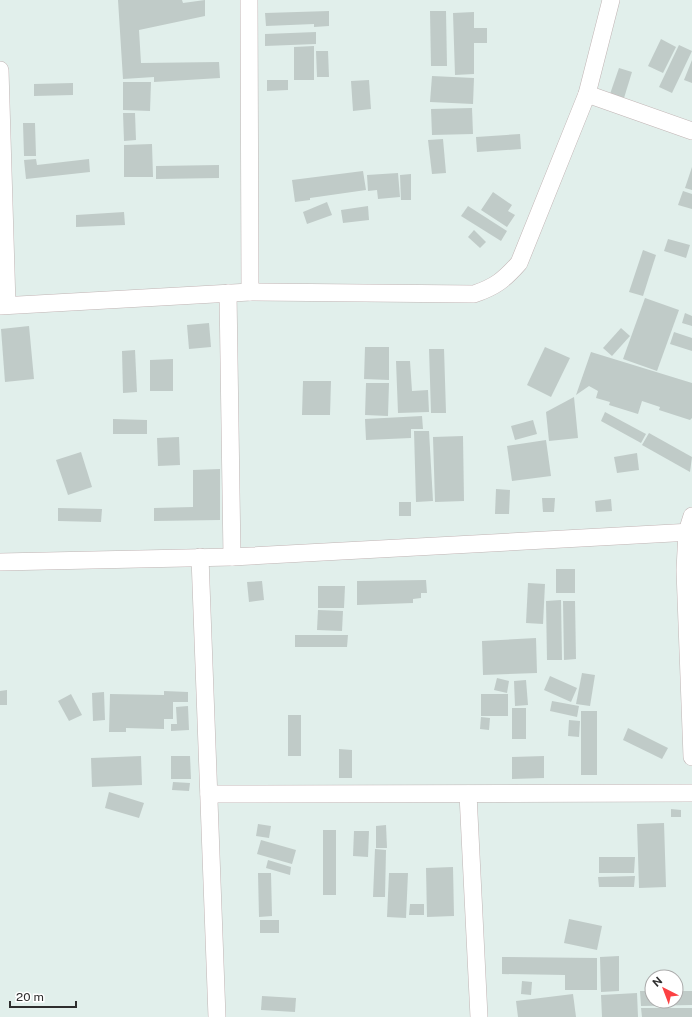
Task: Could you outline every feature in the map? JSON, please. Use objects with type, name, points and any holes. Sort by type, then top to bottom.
[{"type":"street","points":[[249,0],[250,292]]},
{"type":"street","points":[[0,70],[3,306],[250,292],[474,294],[500,283],[519,263],[587,94],[611,0]]},
{"type":"street","points":[[587,94],[692,131]]},
{"type":"street","points":[[228,293],[232,557]]},
{"type":"street","points":[[0,562],[232,557],[690,527],[685,570],[692,757]]},
{"type":"street","points":[[200,557],[217,1017]]},
{"type":"street","points":[[209,794],[692,793]]},
{"type":"street","points":[[468,794],[479,1017]]},
{"type":"building","points":[[118,0],[182,0],[183,3],[205,0],[205,16],[139,30],[141,63],[219,62],[220,78],[154,82],[154,77],[123,79]]},
{"type":"building","points":[[329,11],[329,26],[314,27],[314,24],[266,26],[265,13]]},
{"type":"building","points":[[430,11],[446,11],[447,66],[431,66]]},
{"type":"building","points":[[474,12],[474,28],[487,28],[487,43],[474,43],[474,74],[455,75],[453,13]]},
{"type":"building","points":[[316,32],[316,44],[265,46],[265,34]]},
{"type":"building","points":[[661,39],[676,47],[663,73],[648,66]]},
{"type":"building","points":[[679,45],[692,51],[672,93],[659,87]]},
{"type":"building","points":[[314,46],[314,80],[294,80],[294,47]]},
{"type":"building","points":[[316,51],[328,51],[329,77],[317,77]]},
{"type":"building","points":[[692,60],[692,83],[684,80]]},
{"type":"building","points":[[619,68],[632,72],[624,98],[610,94]]},
{"type":"building","points":[[432,76],[474,78],[473,104],[430,102]]},
{"type":"building","points":[[267,80],[288,80],[288,90],[267,91]]},
{"type":"building","points":[[369,80],[371,109],[353,111],[351,81]]},
{"type":"building","points":[[123,82],[151,82],[150,111],[123,110]]},
{"type":"building","points":[[73,83],[73,95],[34,96],[34,84]]},
{"type":"building","points":[[472,108],[473,134],[432,135],[431,109]]},
{"type":"building","points":[[123,113],[135,113],[136,140],[124,141]]},
{"type":"building","points":[[23,123],[35,123],[36,156],[24,156]]},
{"type":"building","points":[[520,134],[521,149],[477,152],[476,137]]},
{"type":"building","points":[[443,139],[446,173],[432,174],[428,140]]},
{"type":"building","points":[[152,144],[153,177],[124,177],[124,145]]},
{"type":"building","points":[[36,159],[37,165],[89,159],[90,172],[26,179],[24,160]]},
{"type":"building","points":[[219,165],[219,178],[156,179],[156,166]]},
{"type":"building","points":[[692,167],[692,190],[685,188]]},
{"type":"building","points":[[363,171],[366,190],[310,198],[310,200],[295,202],[292,180]]},
{"type":"building","points":[[398,173],[400,197],[378,199],[377,190],[368,191],[367,175]]},
{"type":"building","points":[[411,174],[411,200],[401,200],[400,175]]},
{"type":"building","points":[[683,191],[692,194],[692,209],[678,205]]},
{"type":"building","points":[[493,192],[512,205],[508,211],[515,215],[507,227],[481,210]]},
{"type":"building","points":[[327,202],[332,215],[307,224],[303,212]]},
{"type":"building","points":[[368,206],[369,220],[343,223],[341,210]]},
{"type":"building","points":[[468,206],[507,231],[501,241],[461,216]]},
{"type":"building","points":[[124,212],[125,225],[76,227],[76,215]]},
{"type":"building","points":[[474,230],[486,242],[480,248],[468,237]]},
{"type":"building","points":[[668,239],[690,245],[686,258],[664,251]]},
{"type":"building","points":[[643,250],[656,255],[643,296],[629,292]]},
{"type":"building","points":[[645,298],[679,310],[657,371],[623,359]]},
{"type":"building","points":[[685,313],[692,316],[692,326],[682,323]]},
{"type":"building","points":[[209,323],[211,347],[189,349],[187,325]]},
{"type":"building","points":[[29,326],[34,379],[5,382],[1,329]]},
{"type":"building","points":[[621,328],[630,336],[612,356],[603,348]]},
{"type":"building","points":[[674,332],[692,338],[692,351],[670,344]]},
{"type":"building","points":[[365,347],[389,347],[389,380],[364,379]]},
{"type":"building","points":[[545,347],[570,358],[551,397],[527,385]]},
{"type":"building","points":[[429,349],[444,349],[446,413],[431,413]]},
{"type":"building","points":[[135,350],[137,392],[123,393],[122,351]]},
{"type":"building","points":[[591,352],[692,383],[692,418],[690,420],[659,410],[660,407],[642,401],[638,414],[609,405],[610,402],[596,398],[598,391],[589,386],[576,395]]},
{"type":"building","points":[[173,359],[173,391],[150,391],[150,360]]},
{"type":"building","points":[[396,361],[410,361],[412,391],[428,390],[429,412],[398,413]]},
{"type":"building","points":[[303,381],[331,381],[330,415],[302,415]]},
{"type":"building","points":[[366,383],[389,383],[388,416],[365,415]]},
{"type":"building","points":[[574,397],[578,438],[549,441],[546,412]]},
{"type":"building","points":[[605,412],[646,434],[641,443],[601,421]]},
{"type":"building","points":[[422,416],[423,429],[411,429],[411,438],[366,440],[365,419]]},
{"type":"building","points":[[113,419],[147,420],[147,434],[113,434]]},
{"type":"building","points":[[533,420],[537,434],[515,440],[511,426]]},
{"type":"building","points":[[414,431],[429,431],[433,501],[416,502]]},
{"type":"building","points":[[649,433],[692,457],[690,472],[642,445]]},
{"type":"building","points":[[463,436],[464,501],[435,502],[433,437]]},
{"type":"building","points":[[179,437],[180,465],[158,466],[157,438]]},
{"type":"building","points":[[546,440],[551,476],[512,481],[507,446]]},
{"type":"building","points":[[81,452],[92,487],[68,495],[56,460]]},
{"type":"building","points":[[637,453],[639,470],[617,473],[614,457]]},
{"type":"building","points":[[220,469],[220,520],[154,521],[154,508],[193,507],[193,470]]},
{"type":"building","points":[[496,489],[510,490],[509,514],[495,514]]},
{"type":"building","points":[[542,498],[555,498],[554,512],[543,512]]},
{"type":"building","points":[[611,499],[612,511],[596,512],[595,501]]},
{"type":"building","points":[[399,502],[411,502],[411,516],[399,516]]},
{"type":"building","points":[[58,508],[102,509],[101,522],[58,521]]},
{"type":"building","points":[[556,569],[575,569],[575,593],[556,593]]},
{"type":"building","points":[[426,580],[427,593],[421,593],[421,598],[413,599],[413,603],[357,605],[357,581]]},
{"type":"building","points":[[262,581],[264,600],[249,602],[247,582]]},
{"type":"building","points":[[528,583],[545,584],[543,624],[526,623]]},
{"type":"building","points":[[318,586],[345,586],[344,608],[318,608]]},
{"type":"building","points":[[561,600],[562,660],[547,660],[546,601]]},
{"type":"building","points":[[563,601],[575,601],[576,659],[564,660]]},
{"type":"building","points":[[318,610],[343,611],[342,631],[317,630]]},
{"type":"building","points":[[295,635],[348,635],[347,647],[295,647]]},
{"type":"building","points":[[536,638],[537,673],[483,675],[482,641]]},
{"type":"building","points":[[582,673],[595,675],[590,706],[576,704]]},
{"type":"building","points":[[550,676],[577,688],[571,702],[544,690]]},
{"type":"building","points":[[497,678],[509,681],[507,693],[494,690]]},
{"type":"building","points":[[526,680],[528,705],[515,706],[514,681]]},
{"type":"building","points":[[7,690],[7,705],[0,705],[0,691]]},
{"type":"building","points":[[164,691],[188,692],[188,702],[173,702],[173,719],[164,719],[164,729],[126,728],[126,732],[109,732],[110,694],[164,695]]},
{"type":"building","points":[[104,692],[105,720],[93,721],[92,693]]},
{"type":"building","points":[[71,694],[82,715],[69,721],[58,701]]},
{"type":"building","points":[[481,694],[508,694],[508,716],[481,716]]},
{"type":"building","points":[[552,701],[579,706],[577,717],[550,711]]},
{"type":"building","points":[[188,706],[189,730],[171,731],[171,724],[177,724],[176,707]]},
{"type":"building","points":[[512,708],[526,708],[526,739],[512,739]]},
{"type":"building","points":[[581,711],[597,711],[597,775],[581,775]]},
{"type":"building","points":[[288,715],[301,715],[301,756],[288,756]]},
{"type":"building","points":[[481,717],[490,718],[489,730],[480,729]]},
{"type":"building","points":[[569,720],[580,721],[579,737],[568,736]]},
{"type":"building","points":[[628,728],[668,748],[662,759],[623,740]]},
{"type":"building","points":[[339,749],[352,750],[352,778],[339,778]]},
{"type":"building","points":[[141,756],[142,785],[92,787],[91,758]]},
{"type":"building","points":[[171,756],[190,756],[191,779],[171,779]]},
{"type":"building","points":[[544,756],[544,778],[512,779],[512,757]]},
{"type":"building","points":[[173,782],[190,783],[189,791],[172,790]]},
{"type":"building","points":[[109,792],[144,803],[139,818],[105,808]]},
{"type":"building","points":[[671,809],[681,810],[681,817],[671,817]]},
{"type":"building","points":[[664,823],[666,887],[639,888],[637,824]]},
{"type":"building","points":[[258,824],[271,826],[269,838],[256,836]]},
{"type":"building","points":[[386,825],[387,848],[376,848],[376,826]]},
{"type":"building","points":[[323,830],[336,830],[336,895],[323,895]]},
{"type":"building","points":[[354,831],[369,831],[368,857],[353,856]]},
{"type":"building","points":[[261,840],[296,850],[292,864],[257,854]]},
{"type":"building","points":[[375,849],[386,850],[385,897],[373,897]]},
{"type":"building","points":[[599,857],[635,857],[634,873],[599,873]]},
{"type":"building","points":[[268,860],[291,867],[290,875],[266,868]]},
{"type":"building","points":[[453,867],[454,916],[427,917],[426,868]]},
{"type":"building","points":[[258,873],[271,873],[272,916],[259,917]]},
{"type":"building","points":[[389,873],[408,873],[406,918],[387,917]]},
{"type":"building","points":[[635,876],[634,887],[599,887],[598,877]]},
{"type":"building","points":[[410,904],[424,904],[424,915],[409,915]]},
{"type":"building","points":[[569,919],[602,926],[597,950],[564,943]]},
{"type":"building","points":[[260,920],[279,920],[279,933],[260,933]]},
{"type":"building","points":[[619,956],[619,991],[601,992],[600,957]]},
{"type":"building","points":[[502,957],[597,958],[597,990],[565,990],[565,975],[502,974]]},
{"type":"building","points":[[522,981],[532,982],[531,995],[521,994]]},
{"type":"building","points":[[640,991],[644,991],[644,1006],[641,1006]]},
{"type":"building","points":[[684,991],[692,991],[692,1005],[684,1005]]},
{"type":"building","points":[[637,993],[638,1017],[602,1017],[601,995]]},
{"type":"building","points":[[573,994],[576,1017],[518,1017],[516,1001]]},
{"type":"building","points":[[262,996],[296,998],[295,1012],[261,1010]]},
{"type":"building","points":[[641,1008],[692,1008],[692,1017],[642,1017]]}]
